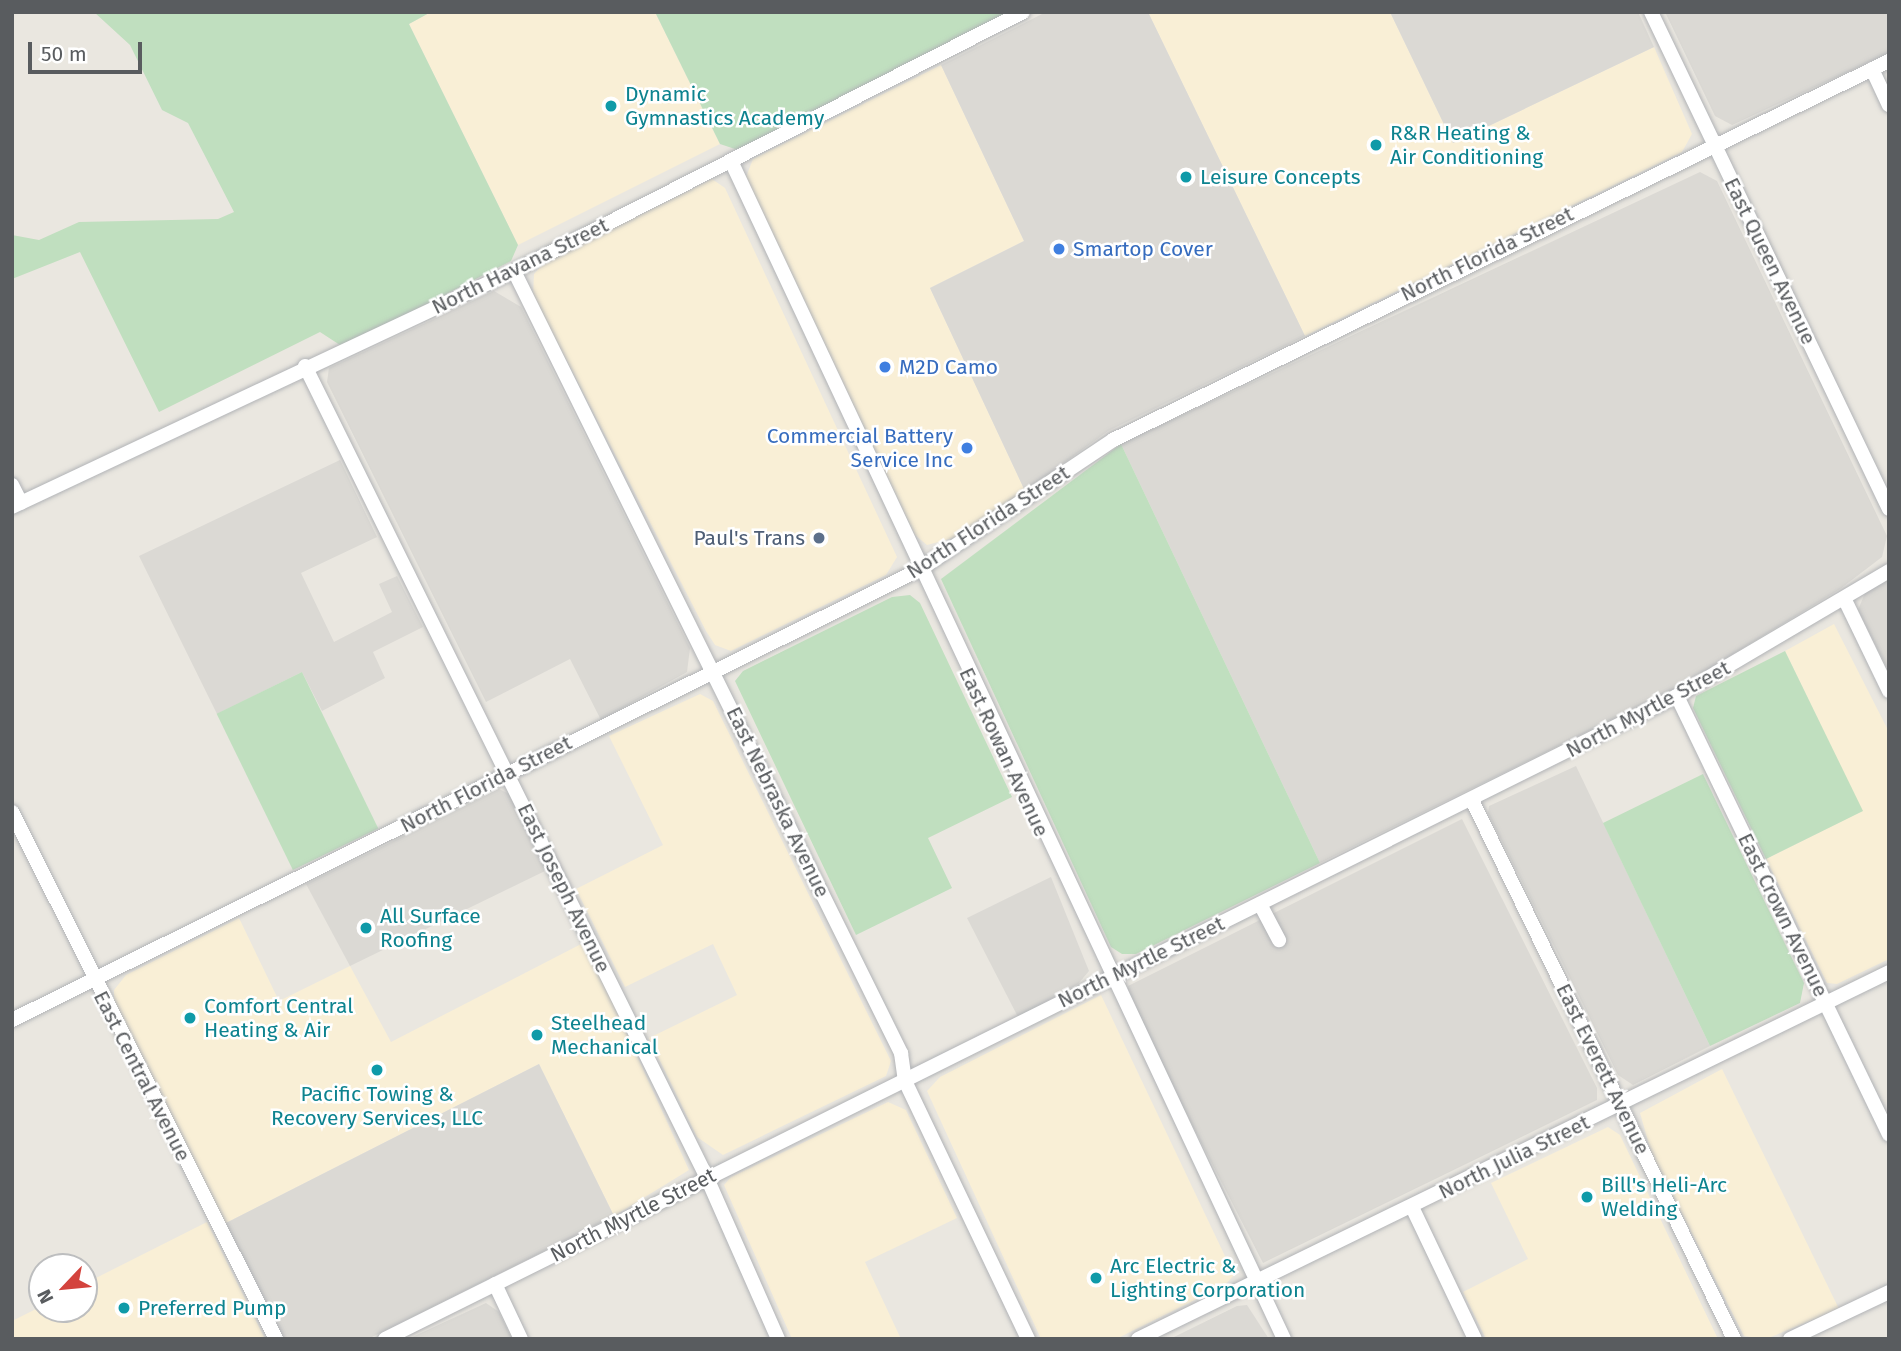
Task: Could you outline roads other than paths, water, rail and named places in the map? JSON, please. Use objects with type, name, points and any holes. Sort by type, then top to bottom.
[{"type":"street","name":"North Havana Street","points":[[17,505],[305,366],[514,271],[1023,12]]},
{"type":"street","name":"East Queen Avenue","points":[[1651,12],[1889,509]]},
{"type":"street","name":"North Florida Street","points":[[12,1020],[919,570],[1113,440],[1714,142],[1889,61]]},
{"type":"street","points":[[1872,69],[1889,104]]},
{"type":"street","name":"East Rowan Avenue","points":[[732,162],[1109,977],[1284,1339]]},
{"type":"street","name":"East Nebraska Avenue","points":[[514,271],[901,1053],[905,1081],[1028,1339]]},
{"type":"street","name":"East Joseph Avenue","points":[[305,366],[707,1178],[778,1339]]},
{"type":"street","points":[[12,485],[17,505]]},
{"type":"street","name":"North Myrtle Street","points":[[385,1339],[1677,696],[1845,600],[1889,571]]},
{"type":"street","points":[[1845,600],[1889,691]]},
{"type":"street","name":"East Crown Avenue","points":[[1677,696],[1889,1134]]},
{"type":"street","name":"East Everett Avenue","points":[[1472,800],[1734,1339]]},
{"type":"street","name":"East Central Avenue","points":[[12,812],[94,981],[276,1339]]},
{"type":"street","points":[[1260,904],[1279,940]]},
{"type":"street","name":"North Julia Street","points":[[1138,1339],[1256,1278],[1412,1207],[1825,1001],[1889,972]]},
{"type":"street","points":[[1412,1207],[1475,1339]]},
{"type":"street","points":[[495,1284],[520,1339]]},
{"type":"street","points":[[1790,1339],[1889,1292]]},
{"type":"place","name":"Dynamic Gymnastics Academy","points":[[611,106]]},
{"type":"place","name":"R&R Heating & Air Conditioning","points":[[1376,145]]},
{"type":"place","name":"Leisure Concepts","points":[[1186,177]]},
{"type":"place","name":"Smartop Cover","points":[[1059,249]]},
{"type":"place","name":"M2D Camo","points":[[885,367]]},
{"type":"place","name":"Commercial Battery Service Inc","points":[[967,448]]},
{"type":"place","name":"Paul's Trans","points":[[819,538]]},
{"type":"place","name":"All Surface Roofing","points":[[366,928]]},
{"type":"place","name":"Comfort Central Heating & Air","points":[[190,1018]]},
{"type":"place","name":"Steelhead Mechanical","points":[[537,1035]]},
{"type":"place","name":"Pacific Towing & Recovery Services, LLC","points":[[377,1070]]},
{"type":"place","name":"Bill's Heli-Arc Welding","points":[[1587,1197]]},
{"type":"place","name":"Arc Electric & Lighting Corporation","points":[[1096,1278]]},
{"type":"place","name":"Preferred Pump","points":[[124,1308]]}]
